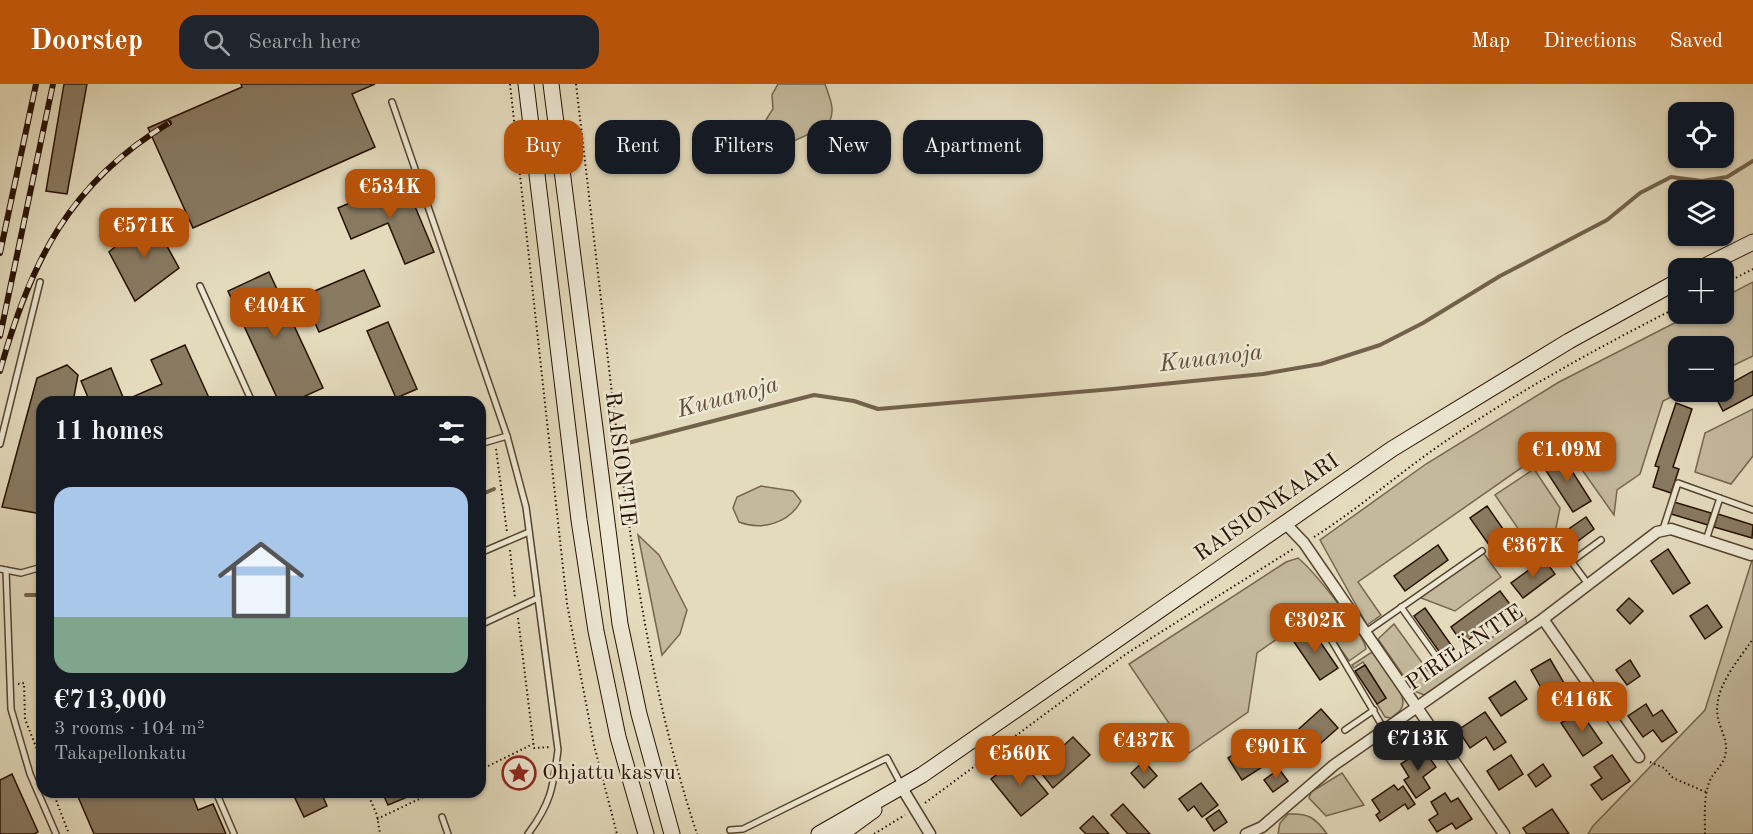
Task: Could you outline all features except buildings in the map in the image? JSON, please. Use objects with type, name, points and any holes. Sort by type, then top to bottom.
[{"type":"main road","points":[[526,84],[578,508],[596,631],[618,737],[646,834]]},
{"type":"main road","name":"RAISIONTIE","points":[[551,84],[620,624],[639,714],[672,834]]},
{"type":"main road","points":[[1721,258],[1753,242]]},
{"type":"main road","name":"RAISIONKAARI","points":[[841,834],[869,815],[898,790],[1402,442],[1587,331],[1668,286]]},
{"type":"main road","name":"RAISIONKAARI","points":[[819,834],[865,806],[898,790]]},
{"type":"street","points":[[1285,523],[1304,543],[1504,834]]},
{"type":"street","points":[[1663,529],[1671,528],[1706,540],[1752,550]]},
{"type":"street","name":"PIRILÄNTIE","points":[[1246,834],[1265,831],[1334,765],[1415,706],[1543,619],[1663,529]]},
{"type":"street","points":[[1543,619],[1639,757]]},
{"type":"street","points":[[898,790],[915,809],[930,834]]},
{"type":"lane","points":[[392,102],[507,436],[526,507],[558,750],[554,784],[547,808],[528,834]]},
{"type":"lane","points":[[0,444],[40,282]]},
{"type":"lane","points":[[200,286],[249,396]]},
{"type":"lane","points":[[486,442],[507,436]]},
{"type":"lane","points":[[1663,529],[1678,483],[1753,510]]},
{"type":"lane","points":[[1706,540],[1720,498]]},
{"type":"lane","points":[[486,550],[529,531]]},
{"type":"lane","points":[[1554,538],[1588,584]]},
{"type":"lane","points":[[1571,562],[1601,540]]},
{"type":"lane","points":[[1364,633],[1482,551]]},
{"type":"lane","points":[[36,569],[21,573],[3,570],[11,709],[36,788]]},
{"type":"lane","points":[[486,622],[538,598]]},
{"type":"lane","points":[[1401,607],[1440,662]]},
{"type":"lane","points":[[1323,626],[1384,729]]},
{"type":"lane","points":[[1345,730],[1374,710]]},
{"type":"lane","points":[[730,830],[742,829],[887,758],[898,790]]},
{"type":"lane","points":[[40,798],[56,834]]},
{"type":"lane","points":[[219,798],[234,834]]},
{"type":"lane","points":[[442,817],[448,834]]},
{"type":"path","points":[[510,84],[567,604],[594,745],[617,834]]},
{"type":"path","points":[[576,84],[622,475],[640,603],[652,666],[697,834]]},
{"type":"path","points":[[1734,279],[1753,269]]},
{"type":"path","points":[[874,834],[915,809],[1126,654],[1304,543],[1442,444],[1570,364],[1668,312]]},
{"type":"path","points":[[1706,834],[1710,780],[1724,758],[1726,741],[1718,718],[1718,699],[1728,677],[1753,639]]},
{"type":"path","points":[[10,687],[24,683],[25,719],[36,747]]},
{"type":"path","points":[[486,767],[533,744]]},
{"type":"path","points":[[1639,757],[1664,768],[1673,777],[1708,793]]},
{"type":"path","points":[[55,798],[69,834]]},
{"type":"path","points":[[369,798],[380,834]]},
{"type":"path","points":[[377,819],[421,798]]},
{"type":"shaded area","points":[[778,84],[825,84],[832,110],[830,120],[807,120],[807,135],[795,140],[795,120],[766,120],[773,109],[772,95]]},
{"type":"shaded area","points":[[1753,282],[1753,356],[1734,365],[1734,336],[1668,336],[1668,398],[1663,401],[1640,474],[1617,490],[1614,515],[1561,440],[1358,582],[1381,615],[1367,625],[1320,540],[1426,464],[1559,382],[1672,324],[1734,324],[1734,292]]},
{"type":"shaded area","points":[[1753,409],[1753,456],[1731,484],[1695,472],[1705,433]]},
{"type":"shaded area","points":[[1534,469],[1560,508],[1554,538],[1535,553],[1495,495]]},
{"type":"shaded area","points":[[761,486],[793,491],[801,501],[789,515],[774,523],[757,526],[739,522],[733,508],[737,497]]},
{"type":"shaded area","points":[[638,535],[659,555],[687,610],[680,634],[662,655]]},
{"type":"shaded area","points":[[1482,551],[1501,577],[1455,611],[1416,596]]},
{"type":"shaded area","points":[[1753,557],[1753,834],[1588,834],[1593,826],[1705,710]]},
{"type":"shaded area","points":[[1298,558],[1337,602],[1357,630],[1366,649],[1349,661],[1315,612],[1257,653],[1248,712],[1189,753],[1129,664],[1286,562]]},
{"type":"shaded area","points":[[1525,616],[1527,624],[1424,695],[1414,691],[1378,639],[1394,624],[1428,671],[1437,664],[1451,664]]},
{"type":"shaded area","points":[[1372,652],[1400,691],[1402,708],[1391,718],[1385,717],[1377,704],[1386,698],[1363,662],[1354,668],[1352,665]]},
{"type":"shaded area","points":[[1342,773],[1364,805],[1326,816],[1309,798],[1311,792]]},
{"type":"shaded area","points":[[1288,814],[1310,817],[1327,834],[1278,834],[1280,823]]},
{"type":"waterway","name":"Kuuanoja","points":[[628,443],[814,395],[854,401],[878,409],[1263,374],[1321,364],[1380,345],[1423,323],[1500,276],[1607,220],[1640,193],[1671,177],[1702,181],[1727,177],[1753,161]]},
{"type":"waterway","points":[[486,492],[494,489]]},
{"type":"waterway","points":[[26,595],[36,595]]},
{"type":"railway","points":[[0,253],[36,84]]},
{"type":"railway","points":[[0,336],[53,84]]},
{"type":"railway","points":[[0,371],[25,295],[58,229],[79,199],[105,172],[134,146],[169,123]]},
{"type":"place","name":"Ohjattu kasvu","points":[[519,773]]}]
